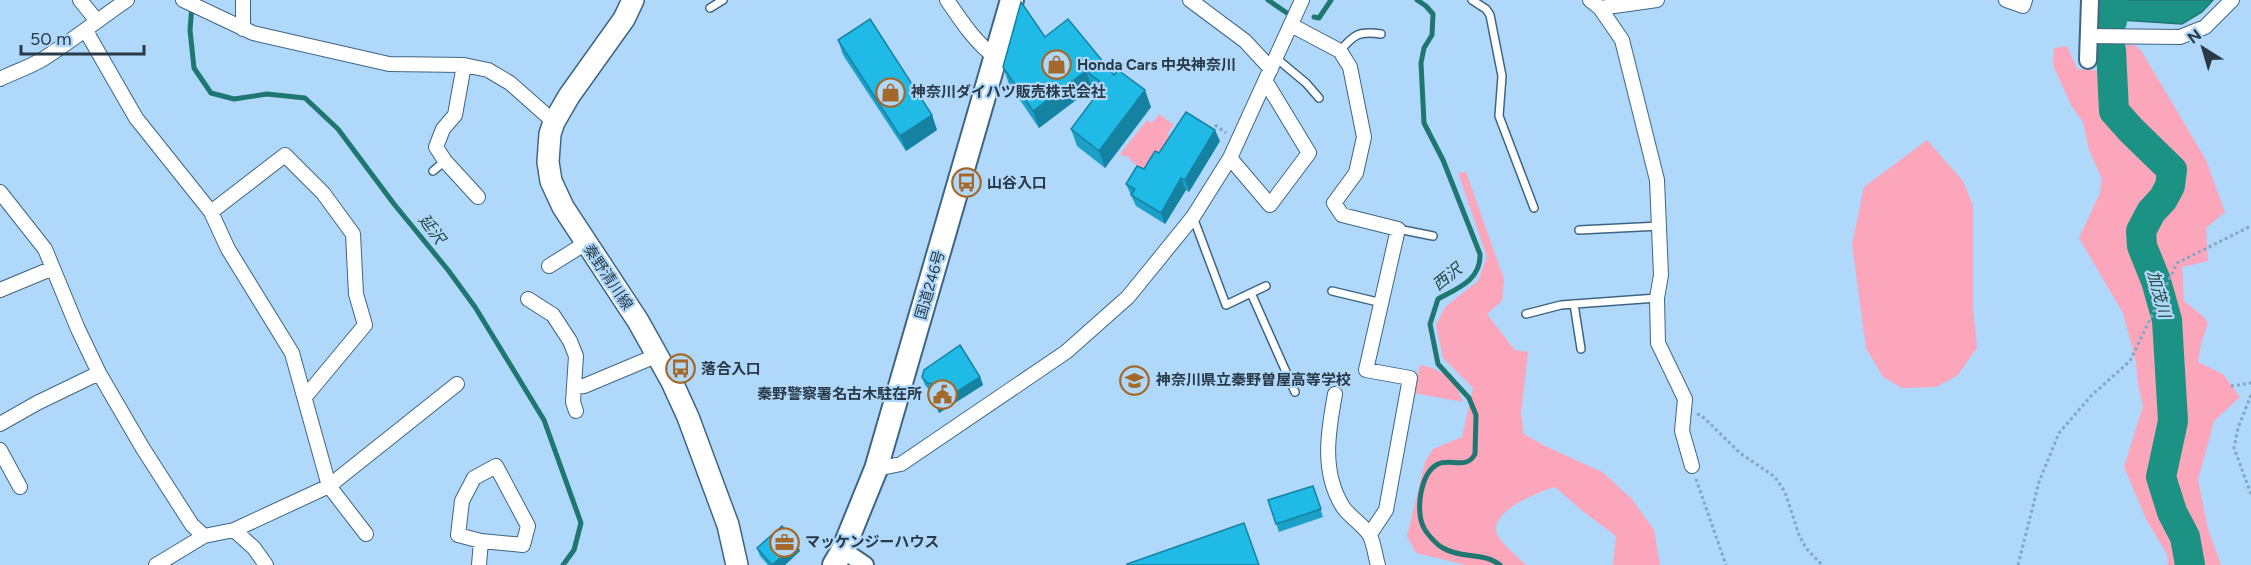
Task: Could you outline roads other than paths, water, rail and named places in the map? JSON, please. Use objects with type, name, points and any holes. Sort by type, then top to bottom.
[{"type":"highway","name":"国道246号","points":[[839,557],[876,469],[1012,0]]},
{"type":"main road","name":"秦野清川線","points":[[633,0],[624,19],[569,96],[554,122],[550,134],[548,162],[551,181],[563,207],[658,355],[684,408],[728,525],[737,565]]},
{"type":"street","points":[[80,0],[97,21]]},
{"type":"street","points":[[0,78],[40,61],[128,0]]},
{"type":"street","points":[[183,0],[207,6],[243,29],[389,64],[464,65],[488,70],[510,83],[554,122]]},
{"type":"street","points":[[243,0],[243,29]]},
{"type":"street","points":[[947,0],[981,46],[996,58]]},
{"type":"street","points":[[1190,0],[1245,40],[1271,70],[1309,153],[1270,205],[1230,158]]},
{"type":"street","points":[[876,469],[901,464],[1066,352],[1128,297],[1193,217],[1230,158],[1302,0]]},
{"type":"street","points":[[1595,4],[1657,0]]},
{"type":"street","points":[[2006,0],[2023,6],[2025,0]]},
{"type":"street","points":[[2088,60],[2090,0]]},
{"type":"street","points":[[2089,36],[2180,37],[2205,27],[2232,0]]},
{"type":"street","points":[[1595,4],[1622,40],[1657,180],[1661,275],[1657,298],[1658,343],[1685,399],[1682,431],[1692,466]]},
{"type":"street","points":[[1291,25],[1340,51],[1350,67],[1364,137],[1356,173],[1334,203],[1342,215],[1398,229],[1366,370],[1410,378],[1386,510],[1370,534]]},
{"type":"street","points":[[86,31],[136,118],[211,212],[228,249],[292,353],[329,486],[366,534]]},
{"type":"street","points":[[464,65],[455,115],[443,129],[436,147],[445,161],[478,197]]},
{"type":"street","points":[[211,212],[281,150],[323,193],[353,234],[356,294],[365,325],[305,397]]},
{"type":"street","points":[[0,192],[45,249],[99,373],[154,467],[192,525],[204,536]]},
{"type":"street","points":[[549,266],[586,243]]},
{"type":"street","points":[[0,290],[53,268]]},
{"type":"street","points":[[528,299],[553,315],[567,334],[576,356],[573,402],[576,411]]},
{"type":"street","points":[[574,387],[584,386],[658,355]]},
{"type":"street","points":[[0,424],[99,373]]},
{"type":"street","points":[[156,565],[204,536],[234,530],[329,486],[457,384]]},
{"type":"street","points":[[1335,394],[1328,428],[1327,453],[1333,486],[1344,508],[1370,534],[1378,565]]},
{"type":"street","points":[[0,450],[20,487]]},
{"type":"street","points":[[496,466],[528,526],[523,545],[482,541],[458,535],[462,501],[474,478],[496,466]]},
{"type":"street","points":[[234,530],[254,548],[266,565]]},
{"type":"street","points":[[479,565],[482,541]]},
{"type":"street","points":[[839,557],[865,565]]},
{"type":"lane","points":[[710,8],[722,0]]},
{"type":"lane","points":[[1472,0],[1486,9],[1490,15],[1502,76],[1499,116],[1534,208]]},
{"type":"lane","points":[[1340,51],[1352,36],[1380,34]]},
{"type":"lane","points":[[1271,70],[1306,83],[1318,98]]},
{"type":"lane","points":[[433,171],[445,161]]},
{"type":"lane","points":[[1193,217],[1226,306],[1266,286]]},
{"type":"lane","points":[[1579,230],[1660,226]]},
{"type":"lane","points":[[1398,229],[1433,236]]},
{"type":"lane","points":[[1332,291],[1382,303]]},
{"type":"lane","points":[[1251,293],[1295,392]]},
{"type":"lane","points":[[1526,314],[1561,305],[1657,298]]},
{"type":"lane","points":[[1574,304],[1581,349]]},
{"type":"waterway","name":"西沢","points":[[1268,0],[1287,13]]},
{"type":"waterway","name":"西沢","points":[[1314,17],[1319,18],[1331,0]]},
{"type":"waterway","name":"西沢","points":[[1417,0],[1433,14],[1432,35],[1424,48],[1421,63],[1424,123],[1443,160],[1480,254],[1477,270],[1472,277],[1460,287],[1438,299],[1430,324],[1438,364],[1469,398],[1476,415],[1475,454],[1472,459],[1463,463],[1443,463],[1432,469],[1423,484],[1421,493],[1421,521],[1425,530],[1441,547],[1457,553],[1487,558],[1500,565]]},
{"type":"waterway","name":"加茂川","points":[[2112,21],[2113,0]]},
{"type":"waterway","name":"延沢","points":[[192,5],[190,30],[194,68],[211,93],[234,99],[267,94],[305,98],[338,129],[475,307],[544,420],[581,523],[574,550],[563,565]]},
{"type":"waterway","name":"加茂川","points":[[2111,50],[2114,111],[2172,170],[2170,186],[2163,199],[2151,212],[2141,231],[2142,246],[2156,281],[2167,320],[2173,421],[2161,477],[2172,512],[2185,537],[2190,565]]},
{"type":"place","name":"Honda Cars 中央神奈川","points":[[1056,65]]},
{"type":"place","name":"神奈川ダイハツ販売株式会社","points":[[890,92]]},
{"type":"place","name":"山谷入口","points":[[966,183]]},
{"type":"place","name":"落合入口","points":[[680,369]]},
{"type":"place","name":"神奈川県立秦野曽屋高等学校","points":[[1135,380]]},
{"type":"place","name":"秦野警察署名古木駐在所","points":[[943,394]]},
{"type":"place","name":"マッケンジーハウス","points":[[784,542]]}]
